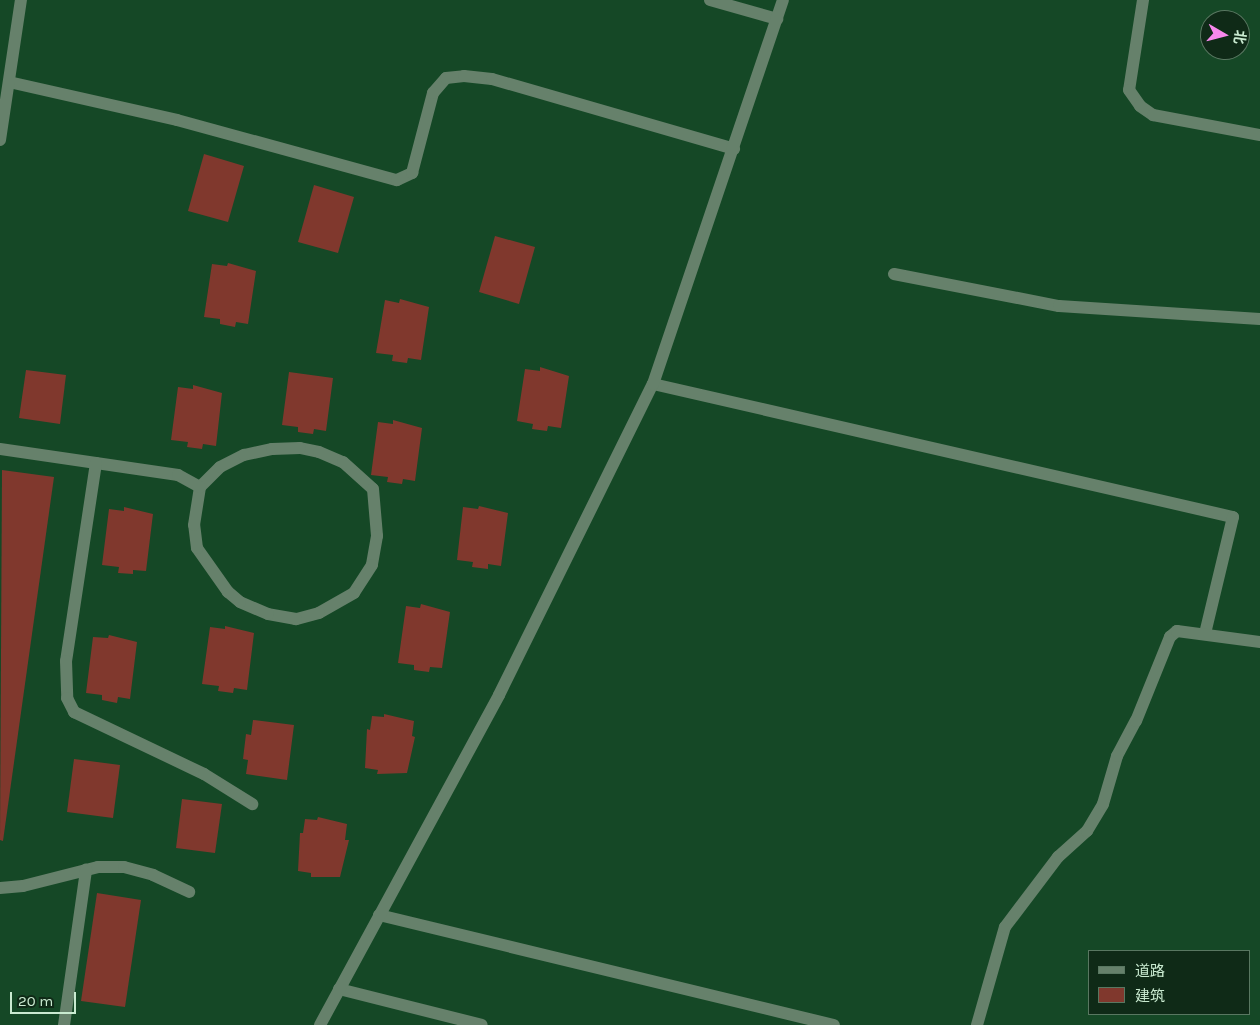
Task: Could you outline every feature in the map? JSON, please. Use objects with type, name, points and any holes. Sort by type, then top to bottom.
[{"type":"street","points":[[0,140],[21,0]]},
{"type":"street","points":[[710,0],[777,19]]},
{"type":"street","points":[[320,1025],[499,695],[653,384],[783,0]]},
{"type":"street","points":[[1144,0],[1129,90],[1140,106],[1153,115],[1260,136]]},
{"type":"street","points":[[9,82],[177,120],[397,180],[412,173],[433,93],[446,78],[464,76],[492,79],[734,149]]},
{"type":"street","points":[[894,274],[1059,306],[1260,320]]},
{"type":"street","points":[[653,384],[1232,517],[1205,634]]},
{"type":"street","points":[[0,449],[178,475],[200,487]]},
{"type":"street","points":[[272,449],[319,452],[343,462],[373,489],[377,536],[372,565],[354,593],[319,613],[296,619],[268,614],[240,602],[211,573],[197,548],[194,525],[200,487],[220,467],[244,455],[272,449]]},
{"type":"street","points":[[96,463],[66,661],[67,698],[74,712],[204,774],[252,804]]},
{"type":"street","points":[[978,1025],[1005,927],[1058,857],[1087,831],[1103,804],[1117,756],[1136,721],[1170,637],[1177,631],[1260,642]]},
{"type":"street","points":[[0,888],[23,886],[86,870],[124,867],[153,874],[189,892]]},
{"type":"street","points":[[64,1025],[86,870]]},
{"type":"street","points":[[379,915],[834,1025]]},
{"type":"street","points":[[340,989],[482,1025]]},
{"type":"building","points":[[204,154],[244,166],[228,222],[188,211]]},
{"type":"building","points":[[314,185],[354,197],[338,253],[298,242]]},
{"type":"building","points":[[495,236],[535,247],[519,304],[479,292]]},
{"type":"building","points":[[228,263],[256,271],[248,324],[236,322],[235,327],[220,324],[220,319],[204,317],[212,264],[227,266]]},
{"type":"building","points":[[400,299],[429,307],[421,360],[408,358],[407,363],[392,361],[393,355],[376,353],[385,300],[399,303]]},
{"type":"building","points":[[540,367],[569,376],[561,428],[548,426],[547,431],[532,429],[533,424],[517,421],[525,369],[540,371]]},
{"type":"building","points":[[26,370],[66,375],[60,424],[19,418]]},
{"type":"building","points":[[289,372],[333,378],[326,431],[314,429],[313,434],[298,432],[298,427],[282,425]]},
{"type":"building","points":[[193,385],[222,393],[216,446],[203,444],[202,449],[187,447],[188,442],[171,440],[178,387],[193,389]]},
{"type":"building","points":[[393,420],[422,428],[415,481],[403,479],[402,484],[387,482],[388,477],[371,475],[378,422],[393,424]]},
{"type":"building","points":[[2,470],[54,477],[3,841],[0,840]]},
{"type":"building","points":[[479,506],[508,513],[501,566],[488,564],[488,569],[472,567],[473,562],[457,560],[463,507],[478,509]]},
{"type":"building","points":[[124,507],[153,514],[146,571],[133,570],[133,574],[118,573],[119,567],[102,565],[109,509],[124,511]]},
{"type":"building","points":[[421,604],[450,612],[442,668],[430,667],[429,672],[414,670],[414,665],[398,663],[406,606],[420,608]]},
{"type":"building","points":[[225,626],[254,633],[247,690],[234,688],[233,693],[218,691],[219,686],[202,684],[210,627],[225,629]]},
{"type":"building","points":[[109,635],[137,642],[130,699],[118,697],[117,703],[102,700],[102,695],[86,693],[93,637],[108,638]]},
{"type":"building","points":[[384,714],[414,721],[412,736],[415,737],[407,773],[377,774],[378,770],[365,768],[367,729],[370,730],[372,716],[384,717]]},
{"type":"building","points":[[253,720],[294,725],[287,780],[246,774],[248,760],[243,759],[246,734],[251,735]]},
{"type":"building","points":[[74,759],[120,765],[113,818],[67,812]]},
{"type":"building","points":[[182,799],[222,804],[215,853],[176,848]]},
{"type":"building","points":[[318,817],[347,824],[345,840],[349,840],[340,877],[311,877],[311,873],[298,871],[300,833],[303,833],[305,819],[317,820]]},
{"type":"building","points":[[97,893],[141,900],[125,1007],[81,1001]]}]
